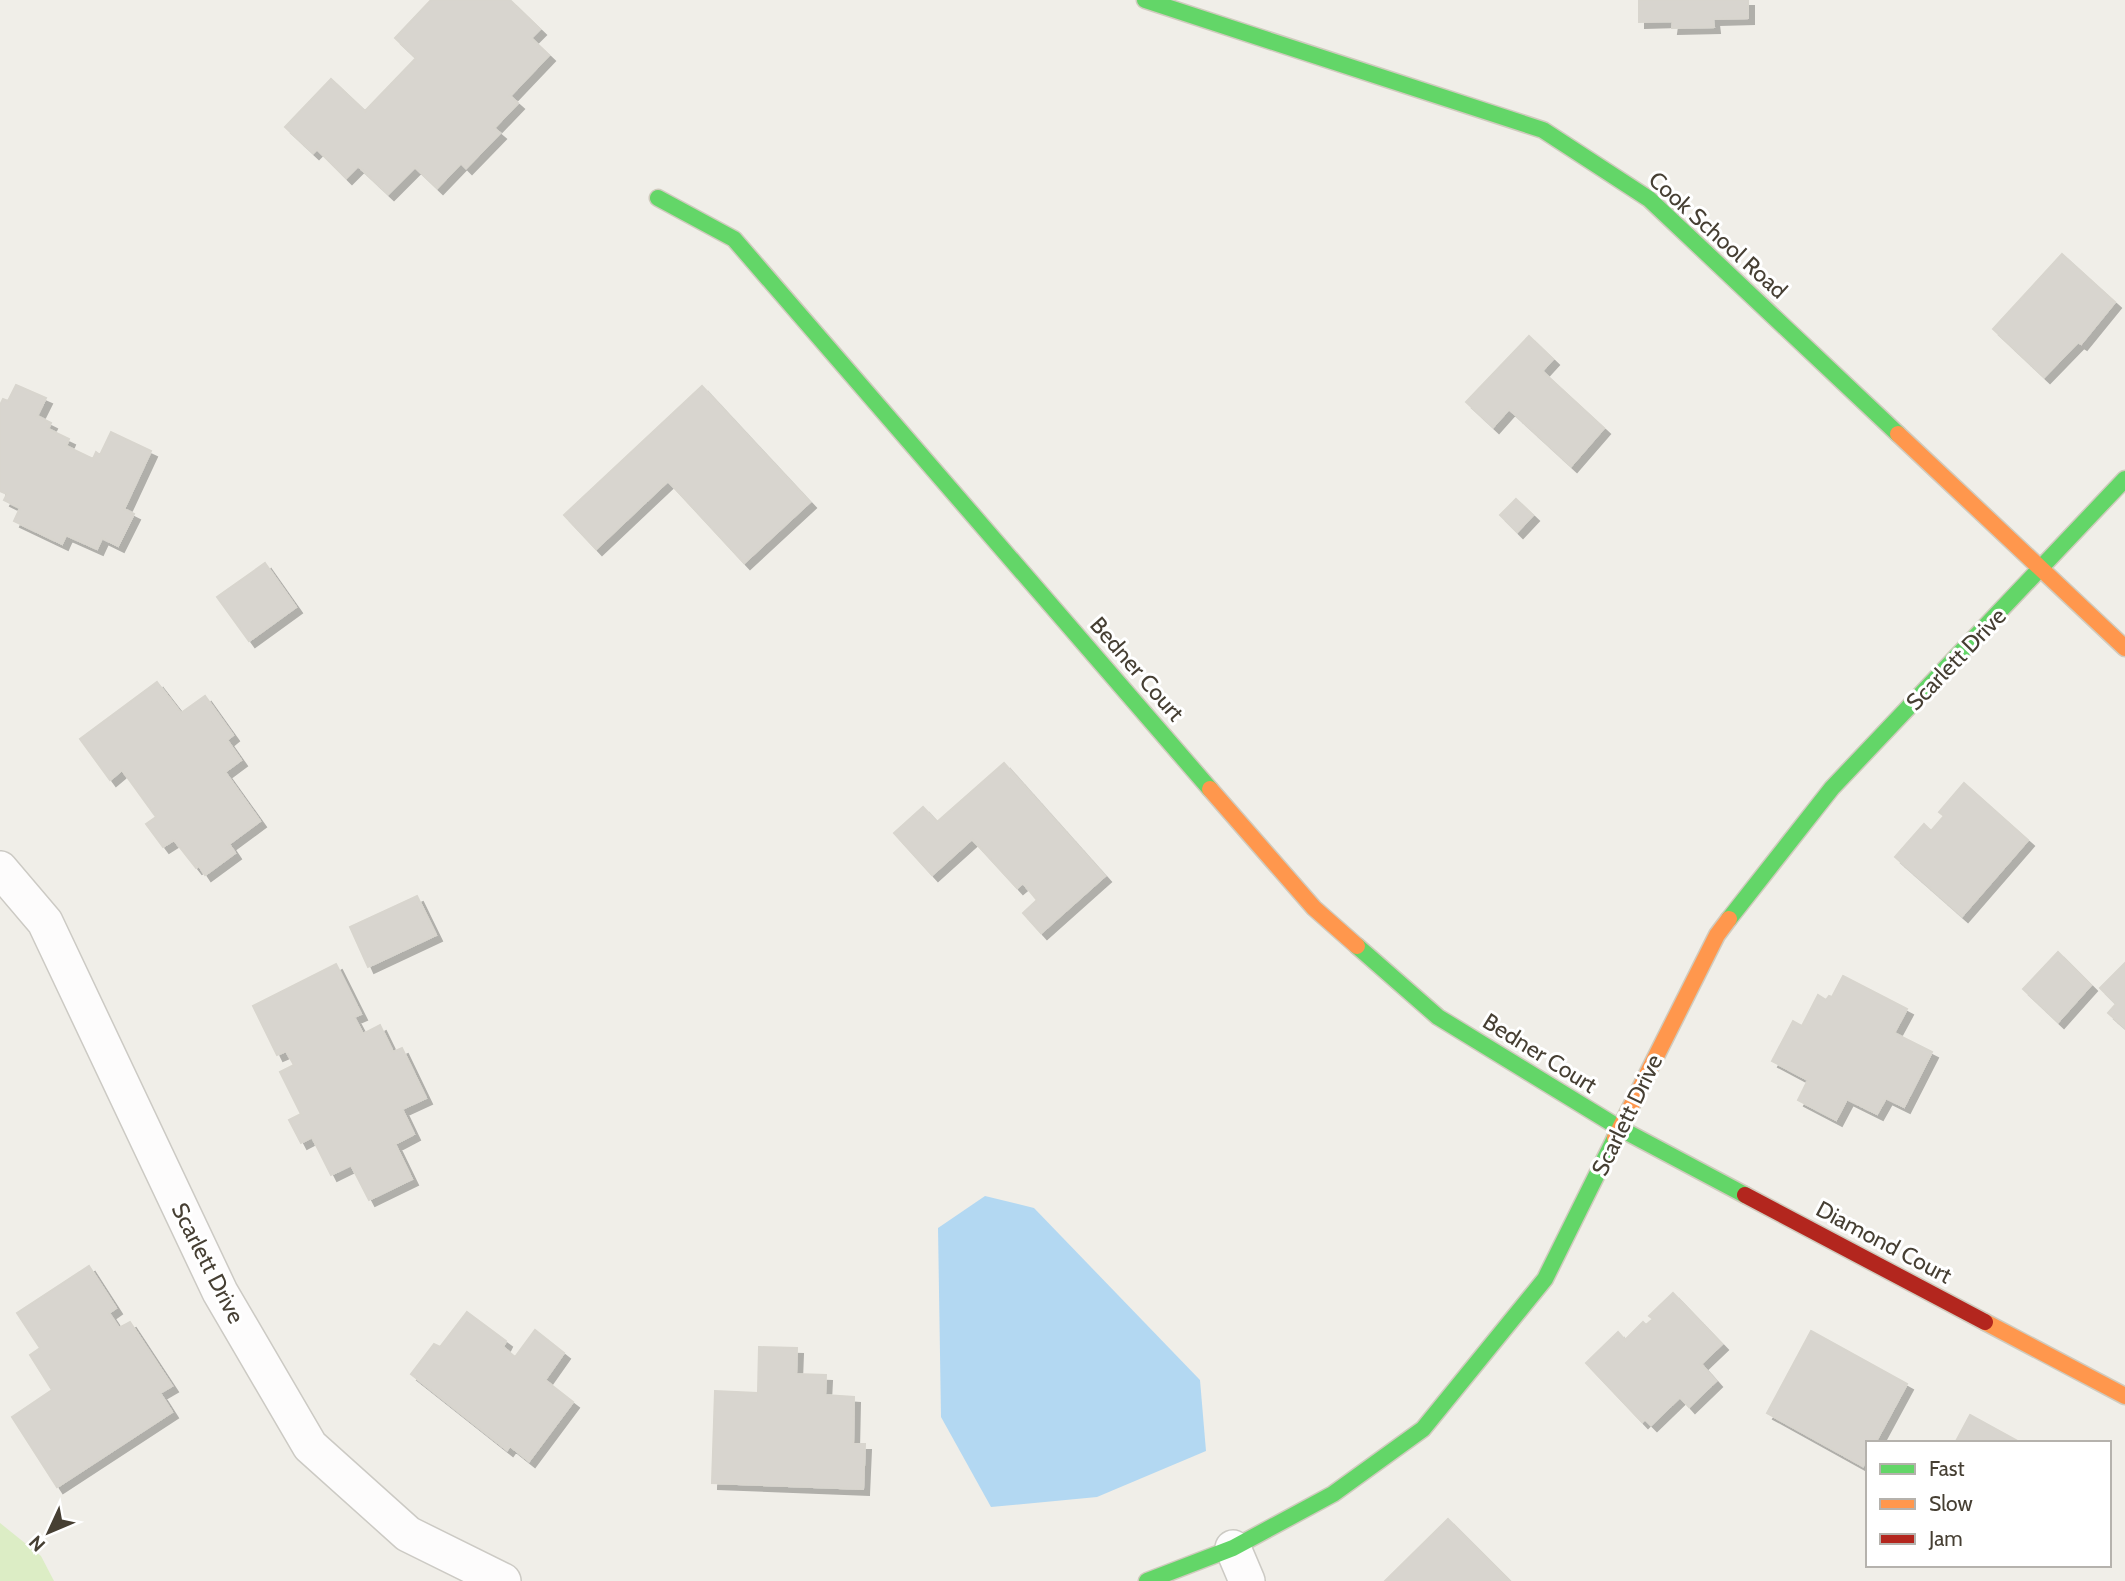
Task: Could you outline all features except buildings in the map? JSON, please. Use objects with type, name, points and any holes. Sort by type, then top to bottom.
[{"type":"street","name":"Cook School Road","points":[[1145,0],[1155,6],[1543,130],[1650,199],[2125,648]]},
{"type":"street","name":"Bedner Court","points":[[658,198],[734,239],[1314,908],[1438,1017],[1621,1129]]},
{"type":"street","name":"Scarlett Drive","points":[[1147,1581],[1233,1548],[1333,1494],[1423,1429],[1545,1279],[1717,935],[1832,788],[2125,479]]},
{"type":"street","name":"Scarlett Drive","points":[[0,869],[45,922],[219,1292],[310,1446],[408,1534],[503,1581]]},
{"type":"street","name":"Diamond Court","points":[[1621,1129],[2125,1395]]},
{"type":"street","points":[[1233,1548],[1247,1581]]},
{"type":"green space","points":[[0,1523],[41,1556],[54,1581],[0,1581]]},
{"type":"water","points":[[985,1196],[1034,1208],[1200,1380],[1206,1451],[1097,1497],[991,1507],[941,1417],[938,1228]]},
{"type":"traffic: fast","points":[[1145,0],[1543,130],[1649,199],[1898,434]]},
{"type":"traffic: fast","points":[[658,198],[734,239],[1210,789]]},
{"type":"traffic: fast","points":[[1729,919],[1832,788],[2125,479]]},
{"type":"traffic: fast","points":[[1357,946],[1438,1017],[1621,1129],[1745,1195]]},
{"type":"traffic: fast","points":[[1147,1581],[1233,1548],[1333,1494],[1423,1429],[1545,1279],[1615,1138]]},
{"type":"traffic: slow","points":[[1898,434],[2125,648]]},
{"type":"traffic: slow","points":[[1210,789],[1314,908],[1357,946]]},
{"type":"traffic: slow","points":[[1615,1138],[1717,935],[1729,919]]},
{"type":"traffic: slow","points":[[1985,1322],[2125,1396]]},
{"type":"traffic: jam","points":[[1745,1195],[1985,1322]]}]
